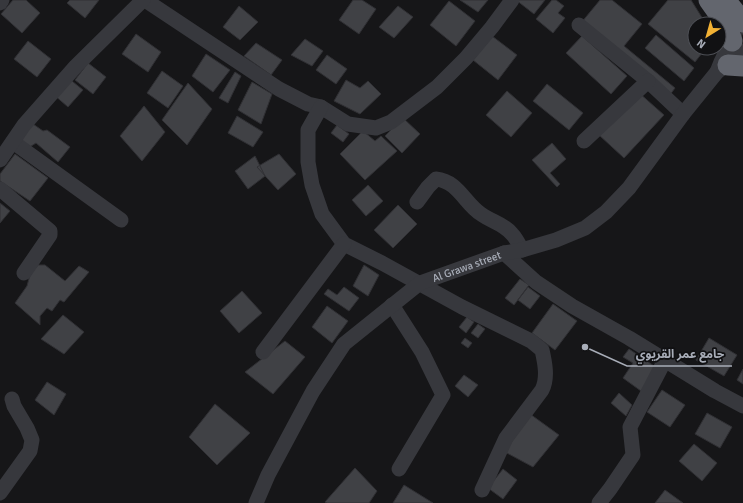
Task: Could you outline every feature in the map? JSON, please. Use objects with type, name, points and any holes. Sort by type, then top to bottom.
[{"type":"highway","points":[[709,0],[726,24],[737,46]]},
{"type":"highway","points":[[725,0],[742,20]]},
{"type":"street","points":[[0,160],[24,125],[76,66],[144,0],[279,89],[308,104],[321,107],[348,124],[376,128],[392,122],[437,87],[466,58],[512,0]]},
{"type":"street","name":"Al Grawa street","points":[[256,503],[268,476],[313,391],[344,344],[420,283],[504,253],[522,250],[556,240],[585,228],[606,212],[629,188],[683,114],[738,57],[737,46],[742,20]]},
{"type":"street","points":[[579,25],[648,81],[683,114]]},
{"type":"street","points":[[584,141],[648,81]]},
{"type":"street","points":[[321,107],[308,130],[309,170],[312,186],[322,214],[344,244],[420,283],[462,307],[531,341],[542,350],[546,378],[545,384],[506,438],[482,490]]},
{"type":"street","points":[[13,142],[121,220]]},
{"type":"street","points":[[416,202],[436,179],[444,180],[450,183],[471,206],[481,214],[501,224],[513,234],[522,250]]},
{"type":"street","points":[[0,189],[50,231],[50,235],[24,273]]},
{"type":"street","points":[[263,352],[344,244]]},
{"type":"street","points":[[504,253],[536,282],[572,306],[743,406]]},
{"type":"street","points":[[392,305],[422,352],[443,395],[399,469]]},
{"type":"street","points":[[599,503],[633,455],[630,427],[665,360]]},
{"type":"street","points":[[0,493],[30,451],[32,440],[14,406],[12,398]]},
{"type":"building","points":[[13,0],[26,0],[40,13],[22,33],[1,14]]},
{"type":"building","points":[[70,0],[99,0],[85,18],[67,3]]},
{"type":"building","points":[[353,0],[362,0],[376,9],[359,34],[339,20]]},
{"type":"building","points":[[460,0],[488,0],[478,12]]},
{"type":"building","points":[[516,0],[545,0],[534,14]]},
{"type":"building","points":[[552,0],[556,0],[564,6],[558,13],[565,18],[553,33],[536,19]]},
{"type":"building","points":[[600,0],[612,0],[642,24],[624,46],[675,88],[669,96],[581,23]]},
{"type":"building","points":[[668,0],[691,0],[701,16],[687,16],[687,56],[648,24]]},
{"type":"building","points":[[449,1],[475,21],[456,46],[430,25]]},
{"type":"building","points":[[239,6],[258,22],[240,40],[223,27]]},
{"type":"building","points":[[398,6],[413,17],[394,38],[379,27]]},
{"type":"building","points":[[136,34],[161,52],[148,72],[122,54]]},
{"type":"building","points":[[656,35],[694,68],[684,81],[645,48]]},
{"type":"building","points":[[492,36],[517,55],[498,80],[473,60]]},
{"type":"building","points":[[582,36],[627,76],[611,94],[566,53]]},
{"type":"building","points":[[305,39],[323,51],[312,66],[291,55]]},
{"type":"building","points":[[28,41],[51,59],[37,77],[14,59]]},
{"type":"building","points":[[256,43],[282,60],[271,75],[244,56]]},
{"type":"building","points":[[206,54],[230,70],[213,92],[192,76]]},
{"type":"building","points":[[327,55],[347,69],[336,84],[316,70]]},
{"type":"building","points":[[688,56],[700,56],[695,62]]},
{"type":"building","points":[[88,63],[106,77],[93,94],[75,80]]},
{"type":"building","points":[[162,71],[183,86],[168,108],[147,93]]},
{"type":"building","points":[[235,72],[241,76],[228,103],[219,98]]},
{"type":"building","points":[[67,77],[83,90],[68,107],[53,94]]},
{"type":"building","points":[[346,80],[360,88],[368,81],[381,94],[360,114],[334,101]]},
{"type":"building","points":[[252,82],[272,94],[261,124],[238,110]]},
{"type":"building","points":[[188,83],[212,109],[187,145],[162,120]]},
{"type":"building","points":[[547,84],[583,113],[569,130],[533,101]]},
{"type":"building","points":[[507,91],[532,113],[511,137],[486,115]]},
{"type":"building","points":[[638,92],[664,115],[624,158],[599,135]]},
{"type":"building","points":[[144,106],[165,132],[142,161],[120,136]]},
{"type":"building","points":[[237,116],[263,132],[253,147],[228,133]]},
{"type":"building","points":[[403,118],[420,134],[402,153],[385,136]]},
{"type":"building","points":[[33,124],[43,131],[47,130],[70,147],[58,162],[36,143],[28,148],[20,141]]},
{"type":"building","points":[[337,125],[349,134],[343,142],[331,133]]},
{"type":"building","points":[[363,131],[375,141],[381,136],[397,151],[365,180],[340,154]]},
{"type":"building","points":[[552,143],[566,159],[550,173],[560,184],[557,187],[532,160]]},
{"type":"building","points":[[15,154],[48,178],[30,201],[0,181],[0,174]]},
{"type":"building","points":[[279,154],[296,174],[278,190],[257,167]]},
{"type":"building","points":[[255,156],[265,176],[248,189],[235,171]]},
{"type":"building","points":[[368,185],[383,201],[366,216],[352,200]]},
{"type":"building","points":[[0,203],[10,211],[0,223]]},
{"type":"building","points":[[398,205],[417,224],[393,248],[374,230]]},
{"type":"building","points":[[38,265],[45,265],[65,281],[79,266],[89,272],[64,302],[60,300],[52,311],[47,308],[40,316],[40,325],[15,303],[27,286],[30,275]]},
{"type":"building","points":[[364,265],[379,275],[368,296],[353,286]]},
{"type":"building","points":[[520,279],[529,285],[514,305],[505,298]]},
{"type":"building","points":[[344,287],[359,298],[349,311],[324,294],[328,289],[337,295]]},
{"type":"building","points":[[528,287],[540,296],[530,309],[518,300]]},
{"type":"building","points":[[242,291],[262,313],[239,333],[220,311]]},
{"type":"building","points":[[553,304],[577,321],[555,350],[532,333]]},
{"type":"building","points":[[327,306],[348,321],[332,343],[312,327]]},
{"type":"building","points":[[63,315],[84,332],[64,354],[41,339]]},
{"type":"building","points":[[467,317],[474,322],[466,333],[459,327]]},
{"type":"building","points":[[478,324],[485,329],[478,338],[471,333]]},
{"type":"building","points":[[465,338],[472,343],[468,348],[461,343]]},
{"type":"building","points":[[709,338],[737,355],[724,376],[696,360]]},
{"type":"building","points":[[285,341],[305,357],[273,394],[245,372]]},
{"type":"building","points":[[629,349],[657,368],[641,391],[623,378],[633,363],[623,357]]},
{"type":"building","points":[[743,369],[743,384],[737,380]]},
{"type":"building","points":[[464,375],[478,385],[468,397],[455,386]]},
{"type":"building","points":[[47,382],[66,394],[54,415],[35,400]]},
{"type":"building","points":[[662,390],[685,405],[670,427],[647,412]]},
{"type":"building","points":[[619,393],[632,405],[626,416],[611,403]]},
{"type":"building","points":[[215,404],[250,433],[217,465],[189,437]]},
{"type":"building","points":[[707,413],[732,427],[720,448],[695,434]]},
{"type":"building","points":[[530,414],[559,435],[533,467],[505,452]]},
{"type":"building","points":[[694,444],[717,463],[702,481],[679,461]]},
{"type":"building","points":[[355,468],[377,491],[369,503],[325,502]]},
{"type":"building","points":[[503,469],[517,480],[503,499],[488,488]]},
{"type":"building","points":[[404,485],[433,503],[393,503]]},
{"type":"building","points":[[665,490],[683,503],[655,503]]},
{"type":"place","name":"جامع عمر القريوي","points":[[585,347]]}]
